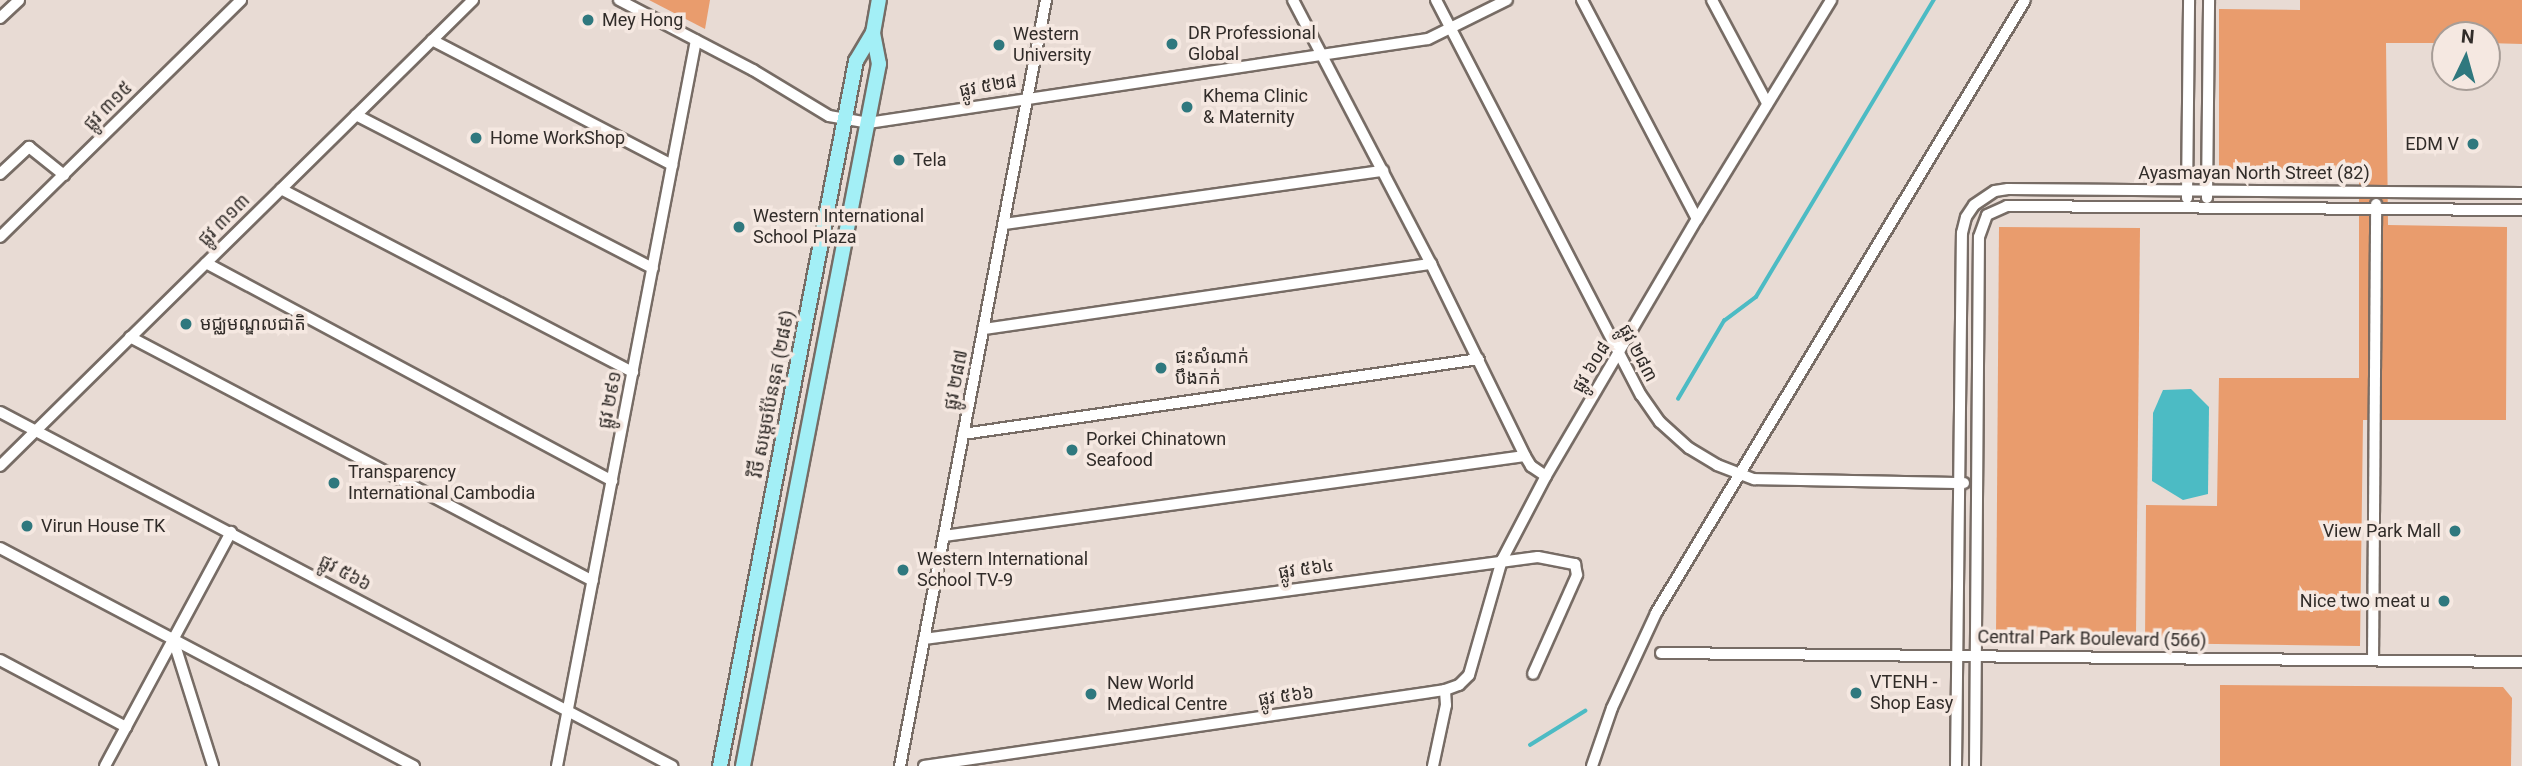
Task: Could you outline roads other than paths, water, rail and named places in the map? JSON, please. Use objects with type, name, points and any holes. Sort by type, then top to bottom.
[{"type":"main road","name":"វិថី សម្តេចប៉ែននុត (២៨៩)","points":[[720,766],[856,61],[873,33],[879,0]]},
{"type":"main road","name":"វិថី សម្តេចប៉ែននុត (២៨៩)","points":[[743,766],[879,64],[873,33]]},
{"type":"main road","points":[[745,635],[769,640]]},
{"type":"street","points":[[0,19],[19,0]]},
{"type":"street","name":"ផ្លូវ ៣១៥","points":[[0,237],[241,0]]},
{"type":"street","name":"ផ្លូវ ៣១៣","points":[[0,466],[473,0]]},
{"type":"street","name":"ផ្លូវ ៥២៨","points":[[620,0],[830,116],[868,123],[1028,96],[1323,57],[1428,39],[1507,0]]},
{"type":"street","name":"ផ្លូវ ២៨៧","points":[[900,766],[1046,0]]},
{"type":"street","points":[[1293,0],[1431,264],[1525,456],[1531,466],[1546,476]]},
{"type":"street","name":"ផ្លូវ ២៨៣","points":[[1436,0],[1641,395],[1660,422],[1689,448],[1738,474],[1754,479],[1977,484]]},
{"type":"street","points":[[1582,0],[1697,219]]},
{"type":"street","points":[[1712,0],[1767,103]]},
{"type":"street","name":"ផ្លូវ ៦០៨","points":[[1445,690],[1459,685],[1469,675],[1502,560],[1546,476],[1697,219],[1831,0]]},
{"type":"street","points":[[1592,766],[1612,708],[1656,613],[2025,0]]},
{"type":"street","points":[[2187,207],[2189,0]]},
{"type":"street","points":[[2207,208],[2209,0]]},
{"type":"street","points":[[432,40],[673,165]]},
{"type":"street","name":"ផ្លូវ ២៩១","points":[[557,766],[696,40]]},
{"type":"street","points":[[356,115],[653,268]]},
{"type":"street","points":[[0,172],[29,147],[64,175]]},
{"type":"street","points":[[1003,224],[1383,171]]},
{"type":"street","points":[[281,189],[633,372]]},
{"type":"street","name":"Ayasmayan North Street (82)","points":[[1961,355],[1962,233],[1966,217],[1974,205],[1986,195],[2008,189],[2522,193]]},
{"type":"street","points":[[2373,660],[2376,192]]},
{"type":"street","name":"Ayasmayan North Street (82)","points":[[1978,355],[1979,237],[1987,215],[2007,206],[2522,210]]},
{"type":"street","points":[[206,263],[612,481]]},
{"type":"street","points":[[984,328],[1431,264]]},
{"type":"street","points":[[130,337],[593,581]]},
{"type":"street","points":[[1956,766],[1961,355],[1978,355],[1975,766]]},
{"type":"street","points":[[963,434],[1479,359]]},
{"type":"street","name":"ផ្លូវ ៥៦៦","points":[[0,412],[672,766]]},
{"type":"street","points":[[944,536],[1525,456]]},
{"type":"street","points":[[105,766],[231,533]]},
{"type":"street","points":[[0,548],[414,766]]},
{"type":"street","name":"ផ្លូវ ៥៦៤","points":[[924,639],[1502,560],[1538,557],[1575,564],[1577,575],[1533,674]]},
{"type":"street","points":[[173,639],[213,766]]},
{"type":"street","name":"Central Park Boulevard (566)","points":[[1661,653],[2522,662]]},
{"type":"street","points":[[0,660],[127,727]]},
{"type":"street","points":[[1433,766],[1446,705],[1445,690]]},
{"type":"street","name":"ផ្លូវ ៥៦៦","points":[[923,766],[1445,690]]},
{"type":"water","points":[[2191,389],[2209,407],[2208,494],[2183,500],[2152,481],[2153,413],[2163,390]]},
{"type":"waterway","points":[[1678,399],[1724,321],[1756,297],[1934,0]]},
{"type":"waterway","points":[[1530,745],[1585,711]]},
{"type":"place","name":"Mey Hong","points":[[588,20]]},
{"type":"place","name":"DR Professional Global","points":[[1172,44]]},
{"type":"place","name":"Western University","points":[[999,45]]},
{"type":"place","name":"Khema Clinic & Maternity","points":[[1187,107]]},
{"type":"place","name":"Home WorkShop","points":[[476,138]]},
{"type":"place","name":"EDM V","points":[[2473,144]]},
{"type":"place","name":"Tela","points":[[899,160]]},
{"type":"place","name":"Western International School Plaza","points":[[739,227]]},
{"type":"place","name":"មជ្ឈមណ្ឌលជាតិ","points":[[186,324]]},
{"type":"place","name":"ផ្ទះសំណាក់ បឹងកក់","points":[[1161,368]]},
{"type":"place","name":"Porkei Chinatown Seafood","points":[[1072,450]]},
{"type":"place","name":"Transparency International Cambodia","points":[[334,483]]},
{"type":"place","name":"Virun House TK","points":[[27,526]]},
{"type":"place","name":"View Park Mall","points":[[2455,531]]},
{"type":"place","name":"Western International School TV-9","points":[[903,570]]},
{"type":"place","name":"Nice two meat u","points":[[2444,601]]},
{"type":"place","name":"VTENH - Shop Easy","points":[[1856,693]]},
{"type":"place","name":"New World Medical Centre","points":[[1091,694]]}]
